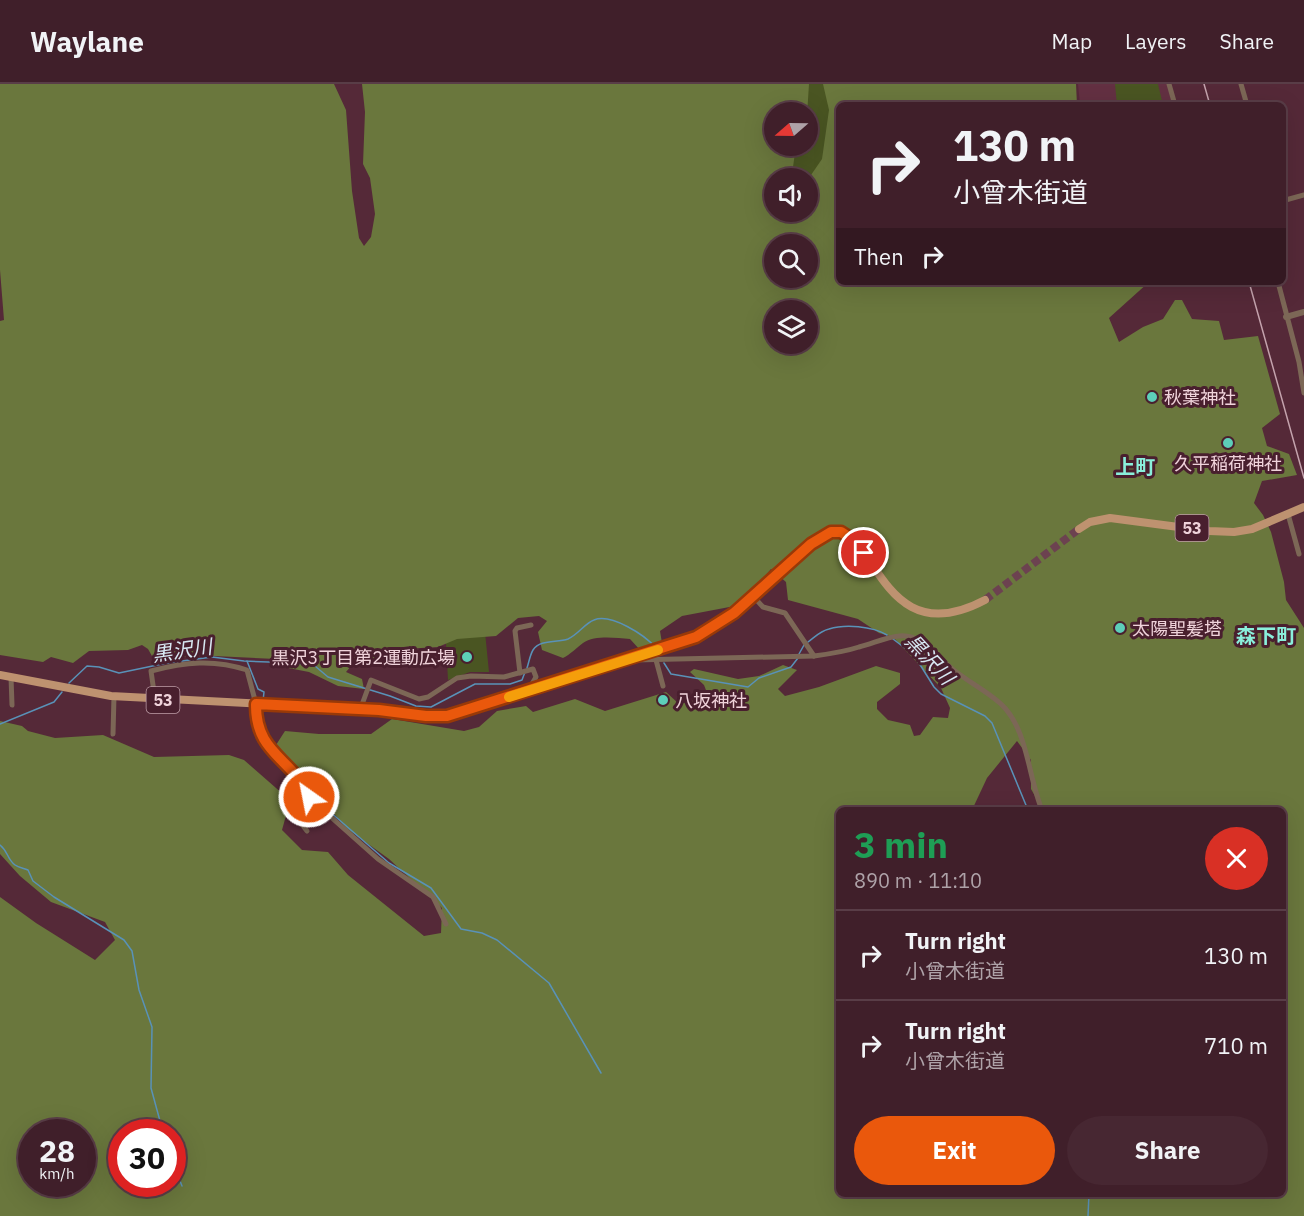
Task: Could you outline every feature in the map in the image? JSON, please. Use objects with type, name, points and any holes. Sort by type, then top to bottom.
[{"type":"main road","name":"53","points":[[1079,529],[1090,522],[1110,518],[1209,531],[1234,532],[1252,529],[1304,507]]},
{"type":"main road","name":"53","points":[[0,675],[114,696],[447,716],[626,660],[658,655],[713,629],[811,544],[831,532],[841,532],[855,541],[886,587],[908,605],[931,612],[948,613],[966,610],[985,600]]},
{"type":"street","points":[[1169,84],[1174,102]]},
{"type":"street","points":[[1241,84],[1246,102]]},
{"type":"street","points":[[1286,200],[1304,195]]},
{"type":"street","points":[[1279,285],[1297,355],[1304,393]]},
{"type":"street","points":[[1286,317],[1304,312]]},
{"type":"street","points":[[1288,514],[1299,554]]},
{"type":"street","points":[[753,596],[763,608],[785,613],[814,656]]},
{"type":"street","points":[[521,673],[515,631],[517,628],[531,625]]},
{"type":"street","points":[[658,655],[667,660],[814,656],[839,653],[900,635],[912,637],[1000,703],[1011,716],[1028,760],[1034,791],[1041,807]]},
{"type":"street","points":[[658,655],[663,686]]},
{"type":"street","points":[[155,699],[152,671],[193,663],[226,663],[247,670],[260,704],[256,715],[264,742],[305,787],[309,797],[322,810],[378,859],[433,897],[446,924]]},
{"type":"street","points":[[360,710],[371,680],[419,699],[428,697],[452,681],[465,676],[504,677],[533,669],[536,677],[528,692]]},
{"type":"street","points":[[11,677],[12,705]]},
{"type":"street","points":[[113,734],[114,696]]},
{"type":"street","points":[[305,787],[291,810],[307,831]]},
{"type":"shaded area","points":[[1078,84],[1168,84],[1173,102],[1080,102]]},
{"type":"green space","points":[[0,84],[334,84],[346,110],[352,191],[359,238],[364,246],[371,237],[375,214],[370,178],[363,164],[365,112],[362,84],[809,84],[808,102],[764,102],[764,156],[795,156],[793,167],[795,168],[764,168],[764,222],[818,222],[818,168],[816,168],[822,159],[829,110],[823,84],[1076,84],[1077,102],[836,102],[836,285],[1146,285],[1109,318],[1119,342],[1143,327],[1163,319],[1175,300],[1182,300],[1192,319],[1219,321],[1224,340],[1258,336],[1280,414],[1262,428],[1267,446],[1289,454],[1297,475],[1262,481],[1254,503],[1271,532],[1284,582],[1286,600],[1304,628],[1304,1216],[0,1216],[0,897],[95,960],[115,940],[105,922],[51,902],[20,876],[0,854],[0,721],[55,738],[103,735],[154,757],[229,755],[244,760],[284,795],[287,812],[282,830],[302,850],[328,852],[348,875],[424,936],[441,933],[442,908],[389,859],[346,828],[276,745],[285,731],[319,734],[371,734],[392,719],[464,731],[479,727],[497,711],[526,706],[533,712],[575,699],[605,711],[666,692],[679,704],[709,698],[704,685],[690,672],[694,669],[738,679],[759,676],[783,665],[797,670],[778,689],[785,696],[819,687],[876,666],[900,673],[900,684],[877,702],[877,709],[888,720],[910,725],[914,736],[920,735],[933,717],[948,718],[950,708],[941,688],[893,637],[879,633],[858,619],[788,600],[786,582],[771,569],[740,605],[682,616],[660,631],[662,643],[641,651],[630,639],[599,638],[588,640],[563,658],[542,650],[538,632],[547,621],[539,616],[518,618],[496,636],[457,639],[438,647],[393,651],[389,667],[361,654],[346,672],[362,679],[364,689],[338,686],[309,672],[283,667],[276,659],[193,655],[156,663],[148,649],[142,645],[128,650],[89,651],[73,663],[51,657],[43,662],[0,655],[0,321],[4,320],[0,270]]},
{"type":"green space","points":[[805,84],[829,84],[830,155],[818,170],[818,168],[788,168],[789,156],[818,156],[818,102],[806,102]]},
{"type":"green space","points":[[1115,84],[1158,84],[1162,102],[1117,102]]},
{"type":"green space","name":"黒沢3丁目第2運動広場","points":[[485,632],[489,672],[470,672],[448,680],[446,643],[462,635]]},
{"type":"waterway","name":"黒沢川","points":[[527,668],[532,652],[540,644],[568,639],[594,620],[609,620],[627,626],[656,648]]},
{"type":"waterway","name":"黒沢川","points":[[808,642],[823,631],[835,627],[866,628],[887,635]]},
{"type":"waterway","name":"黒沢川","points":[[893,639],[914,655],[941,694],[985,716],[992,723],[1027,807]]},
{"type":"waterway","name":"黒沢川","points":[[799,654],[804,645]]},
{"type":"waterway","name":"黒沢川","points":[[69,683],[87,666],[119,673],[212,657],[315,666],[328,677],[416,706],[431,707],[475,684],[510,684],[522,680],[525,672]]},
{"type":"waterway","name":"黒沢川","points":[[664,663],[671,674],[748,687],[759,678],[791,667],[798,658]]},
{"type":"waterway","points":[[247,661],[258,689],[264,692],[263,701]]},
{"type":"waterway","name":"黒沢川","points":[[0,724],[54,702],[62,692]]},
{"type":"waterway","points":[[262,706],[260,718],[262,728]]},
{"type":"waterway","points":[[306,783],[322,805],[389,863],[431,888],[461,929],[482,933],[497,940],[549,983],[601,1073]]},
{"type":"waterway","points":[[0,845],[15,865],[28,870],[33,881],[54,897],[124,940],[132,951],[139,990],[152,1027],[151,1088],[159,1119]]},
{"type":"waterway","name":"黒沢川","points":[[1088,1216],[1089,1197]]},
{"type":"tunnel","points":[[985,600],[1079,529]]},
{"type":"railway","points":[[1204,84],[1209,102]]},
{"type":"railway","points":[[1250,285],[1304,478]]},
{"type":"slow traffic","points":[[509,697],[658,650]]},
{"type":"place","name":"秋葉神社","points":[[1152,397]]},
{"type":"place","name":"久平稲荷神社","points":[[1228,443]]},
{"type":"place","name":"太陽聖髪塔","points":[[1120,628]]},
{"type":"place","name":"黒沢3丁目第2運動広場","points":[[467,657]]},
{"type":"place","name":"八坂神社","points":[[663,700]]},
{"type":"district","name":"上町","points":[[1135,466]]},
{"type":"district","name":"森下町","points":[[1266,635]]},
{"type":"route","points":[[309,797],[304,783],[264,742],[256,715],[256,704],[447,716],[671,646],[713,629],[811,544],[831,532],[841,532],[855,541],[864,553]]}]
